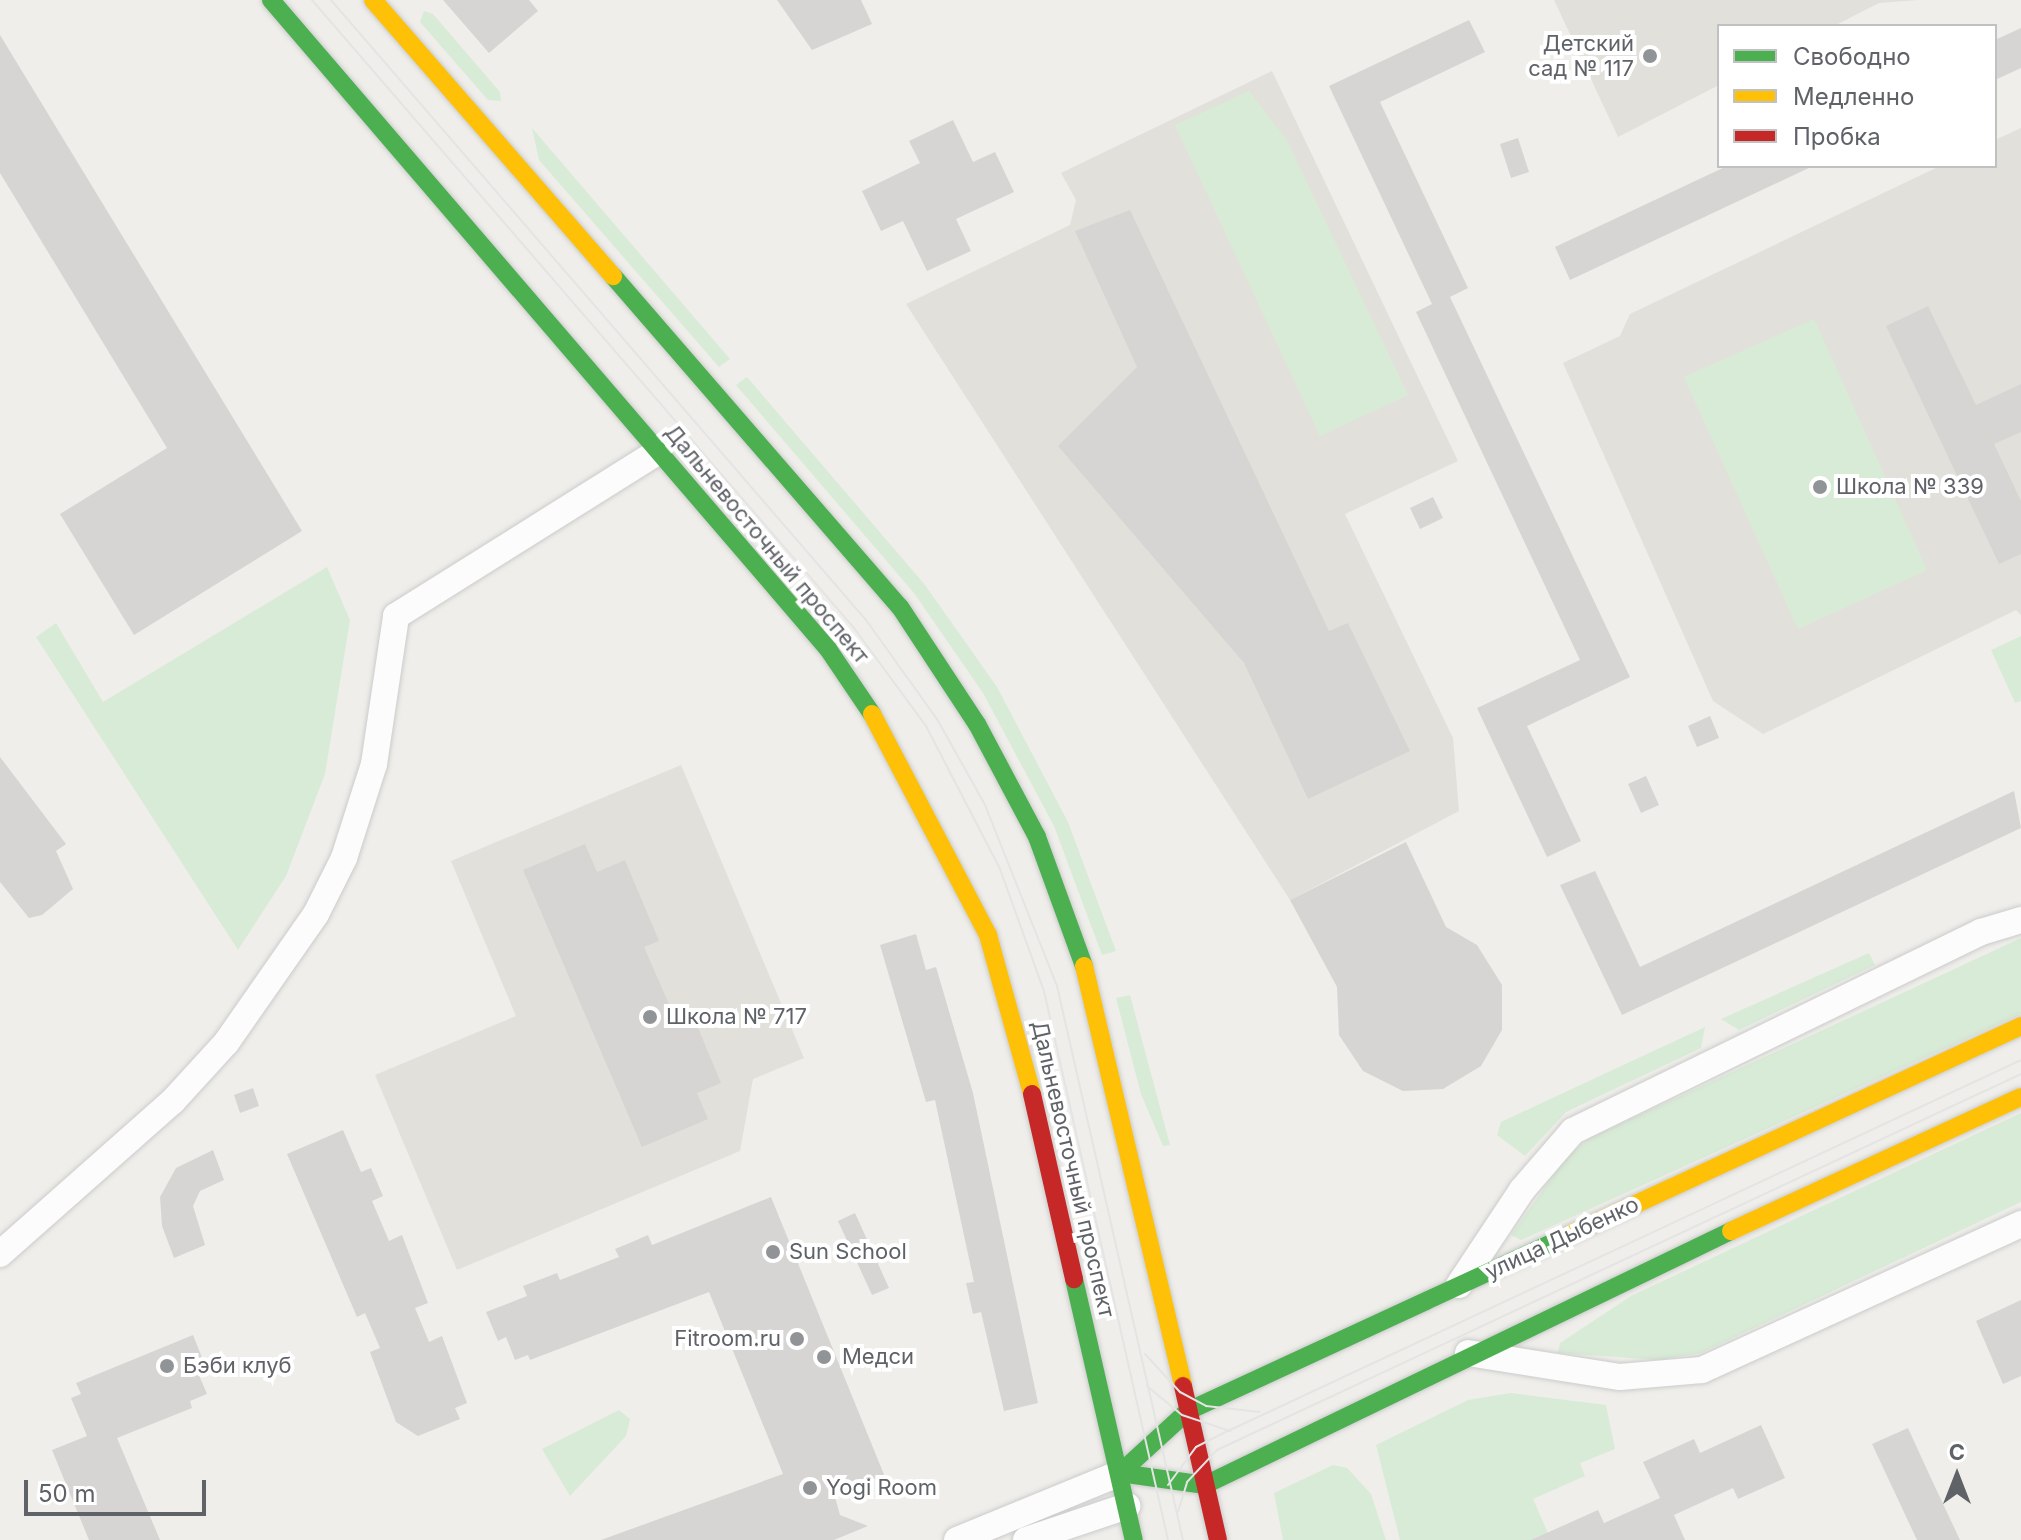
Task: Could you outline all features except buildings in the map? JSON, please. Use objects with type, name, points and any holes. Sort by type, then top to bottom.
[{"type":"main road","name":"Дальневосточный проспект","points":[[271,0],[828,649],[892,742],[988,935],[1036,1095],[1134,1540]]},
{"type":"main road","points":[[373,0],[900,607],[977,724],[1037,837],[1088,977],[1218,1540]]},
{"type":"main road","name":"улица Дыбенко","points":[[1120,1473],[1188,1411],[2021,1026]]},
{"type":"main road","points":[[1120,1473],[1205,1485],[1468,1353],[2021,1097]]},
{"type":"street","points":[[0,1254],[173,1101],[226,1043],[316,914],[344,858],[374,764],[396,616],[659,451]]},
{"type":"street","points":[[1459,1285],[1522,1190],[1573,1131],[1981,932],[2021,920]]},
{"type":"street","points":[[1468,1353],[1620,1377],[1702,1370],[2021,1224]]},
{"type":"street","name":"улица Дыбенко","points":[[957,1540],[1120,1473]]},
{"type":"street","points":[[1026,1540],[1127,1506]]},
{"type":"shaded area","name":"Детский сад № 117","points":[[1554,0],[1918,0],[1879,3],[1838,24],[1717,24],[1717,86],[1618,137]]},
{"type":"shaded area","points":[[1272,71],[1458,461],[1345,514],[1453,738],[1459,811],[1290,900],[906,304],[1070,225],[1076,200],[1061,173]]},
{"type":"shaded area","name":"Школа № 339","points":[[2021,128],[2021,615],[2016,610],[1763,734],[1713,701],[1563,363],[1620,336],[1630,314],[1936,168],[1997,168],[1997,139]]},
{"type":"shaded area","name":"Школа № 717","points":[[681,765],[804,1058],[753,1079],[740,1151],[457,1270],[375,1075],[516,1016],[451,861]]},
{"type":"green space","points":[[424,11],[433,14],[500,92],[501,101],[488,100],[420,22]]},
{"type":"green space","points":[[1249,91],[1286,139],[1408,395],[1320,436],[1175,125]]},
{"type":"green space","points":[[532,128],[730,359],[719,367],[539,160]]},
{"type":"green space","points":[[1814,319],[1927,570],[1798,629],[1684,377]]},
{"type":"green space","points":[[747,377],[925,585],[997,687],[1068,822],[1116,951],[1102,955],[1054,826],[983,693],[914,593],[736,385]]},
{"type":"green space","points":[[327,567],[350,620],[325,774],[286,876],[238,950],[36,637],[56,623],[103,702]]},
{"type":"green space","points":[[2021,636],[2021,701],[2015,703],[1991,650]]},
{"type":"green space","points":[[2021,938],[2021,1014],[1521,1240],[1511,1235],[1567,1156],[1590,1138]]},
{"type":"green space","points":[[1869,953],[1875,965],[1739,1030],[1721,1019]]},
{"type":"green space","points":[[1130,995],[1170,1145],[1163,1146],[1141,1094],[1116,998]]},
{"type":"green space","points":[[1705,1027],[1701,1048],[1566,1112],[1525,1156],[1497,1135],[1501,1122]]},
{"type":"green space","points":[[2021,1113],[2021,1202],[1701,1353],[1660,1360],[1558,1353],[1560,1343],[1631,1296]]},
{"type":"green space","points":[[1511,1393],[1606,1405],[1615,1449],[1580,1463],[1585,1476],[1533,1499],[1551,1540],[1400,1540],[1376,1445],[1468,1400]]},
{"type":"green space","points":[[619,1410],[630,1419],[626,1436],[570,1496],[542,1449]]},
{"type":"green space","points":[[1333,1465],[1347,1468],[1371,1494],[1386,1540],[1283,1540],[1274,1493]]},
{"type":"tram line","points":[[312,0],[854,628],[926,726],[1000,869],[1044,991],[1168,1540]]},
{"type":"tram line","points":[[331,0],[866,620],[937,719],[985,805],[1057,986],[1183,1540]]},
{"type":"tram line","points":[[1168,1485],[1196,1447],[1228,1431],[2021,1060]]},
{"type":"tram line","points":[[1178,1512],[1187,1482],[1217,1450],[2021,1074]]},
{"type":"tram line","points":[[1145,1354],[1180,1392],[1206,1406],[1260,1412]]},
{"type":"tram line","points":[[1147,1386],[1182,1415],[1230,1431]]},
{"type":"traffic: fast","points":[[271,0],[828,649],[872,714]]},
{"type":"traffic: fast","points":[[613,276],[900,607],[977,724],[1037,837],[1084,966]]},
{"type":"traffic: fast","points":[[1120,1473],[1205,1485],[1731,1231]]},
{"type":"traffic: fast","points":[[1120,1473],[1188,1411],[1569,1235]]},
{"type":"traffic: fast","points":[[1074,1279],[1134,1540]]},
{"type":"traffic: slow","points":[[373,0],[613,276]]},
{"type":"traffic: slow","points":[[872,714],[988,935],[1032,1094]]},
{"type":"traffic: slow","points":[[1084,966],[1183,1386]]},
{"type":"traffic: slow","points":[[1569,1235],[2021,1026]]},
{"type":"traffic: slow","points":[[1731,1231],[2021,1097]]},
{"type":"traffic: jam","points":[[1032,1094],[1074,1279]]},
{"type":"traffic: jam","points":[[1183,1386],[1218,1540]]},
{"type":"place","name":"Детский сад № 117","points":[[1650,56]]},
{"type":"place","name":"Школа № 339","points":[[1820,487]]},
{"type":"place","name":"Школа № 717","points":[[650,1017]]},
{"type":"place","name":"Sun School","points":[[773,1252]]},
{"type":"place","name":"Fitroom.ru","points":[[797,1339]]},
{"type":"place","name":"Медси","points":[[824,1357]]},
{"type":"place","name":"Бэби клуб","points":[[167,1366]]},
{"type":"place","name":"Yogi Room","points":[[810,1488]]}]
